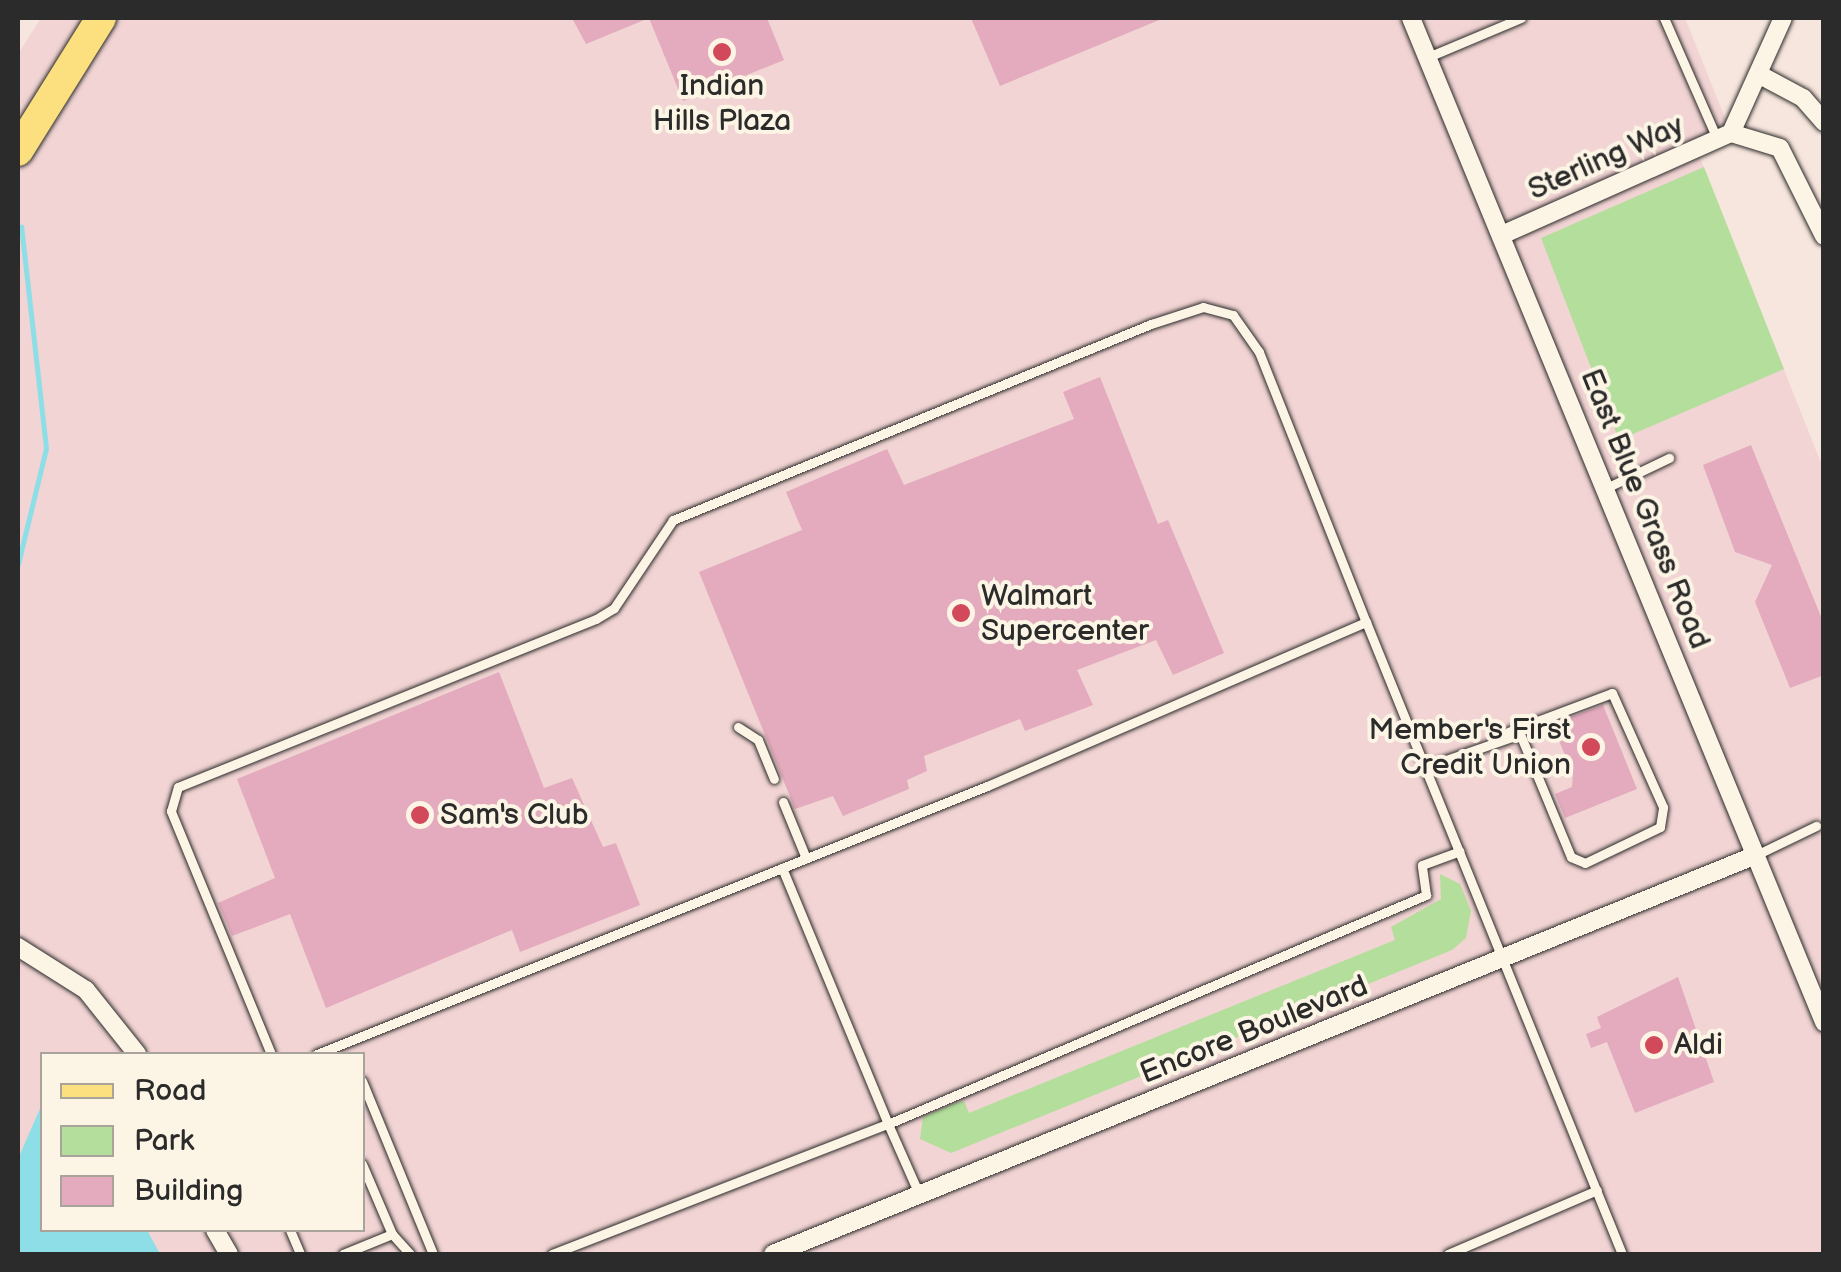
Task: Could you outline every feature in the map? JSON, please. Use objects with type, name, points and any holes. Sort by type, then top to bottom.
[{"type":"main road","points":[[18,151],[100,18]]},
{"type":"street","name":"East Blue Grass Road","points":[[1411,18],[1504,234],[1824,1022]]},
{"type":"street","name":"Sterling Way","points":[[1504,234],[1724,136],[1760,75],[1784,18]]},
{"type":"street","points":[[1760,75],[1803,98],[1824,122]]},
{"type":"street","name":"Sterling Way","points":[[1724,136],[1780,148],[1824,236]]},
{"type":"street","name":"Encore Boulevard","points":[[773,1254],[1756,856]]},
{"type":"street","points":[[18,947],[86,990],[134,1052]]},
{"type":"street","points":[[215,1232],[229,1254]]},
{"type":"lane","points":[[1428,57],[1521,18]]},
{"type":"lane","points":[[1664,18],[1724,136]]},
{"type":"lane","points":[[270,1052],[171,811],[178,787],[596,620],[614,608],[673,520],[1150,324],[1203,308],[1233,314],[1260,352],[1622,1254]]},
{"type":"lane","points":[[1606,488],[1669,458]]},
{"type":"lane","points":[[322,1052],[782,868],[1366,622]]},
{"type":"lane","points":[[1426,767],[1603,690],[1612,693],[1665,817],[1652,834],[1586,863],[1571,857],[1520,734],[1508,732]]},
{"type":"lane","points":[[738,727],[758,740],[774,780]]},
{"type":"lane","points":[[783,802],[806,858]]},
{"type":"lane","points":[[1756,856],[1816,826]]},
{"type":"lane","points":[[552,1254],[888,1124],[1426,895],[1422,865],[1460,852]]},
{"type":"lane","points":[[782,868],[920,1195]]},
{"type":"lane","points":[[346,1042],[350,1052]]},
{"type":"lane","points":[[365,1088],[437,1254]]},
{"type":"lane","points":[[365,1171],[392,1234],[410,1254]]},
{"type":"lane","points":[[1448,1254],[1597,1190]]},
{"type":"lane","points":[[343,1254],[392,1234]]},
{"type":"shaded area","points":[[41,18],[1685,18],[1731,133],[1696,148],[1823,468],[1823,1254],[18,1254],[18,54]]},
{"type":"green space","points":[[1704,167],[1784,369],[1619,440],[1541,238]]},
{"type":"green space","points":[[1440,874],[1460,884],[1471,911],[1466,938],[1452,950],[951,1153],[920,1139],[923,1117],[956,1103],[964,1101],[969,1113],[1395,940],[1391,927],[1441,899]]},
{"type":"water","points":[[40,1109],[40,1232],[148,1232],[160,1254],[18,1254],[18,1159]]},
{"type":"building","points":[[572,18],[649,18],[586,44]]},
{"type":"building","name":"Indian Hills Plaza","points":[[649,18],[767,18],[784,60],[683,101]]},
{"type":"building","points":[[971,18],[1164,18],[1000,86]]},
{"type":"building","name":"Walmart Supercenter","points":[[1100,377],[1158,524],[1168,520],[1224,653],[1173,675],[1156,640],[1077,670],[1093,705],[1025,731],[1020,719],[924,756],[927,771],[907,780],[909,789],[843,816],[833,796],[795,809],[699,572],[802,530],[786,492],[887,449],[904,485],[1074,419],[1063,392]]},
{"type":"building","points":[[1751,445],[1824,624],[1824,675],[1790,688],[1755,602],[1772,565],[1735,552],[1703,465]]},
{"type":"building","name":"Sam's Club","points":[[499,672],[544,788],[572,778],[603,847],[616,843],[640,905],[520,952],[512,930],[326,1008],[290,914],[232,936],[218,903],[275,878],[237,779]]},
{"type":"building","name":"Member's First Credit Union","points":[[1603,705],[1637,789],[1565,818],[1555,794],[1572,787],[1573,774],[1552,724]]},
{"type":"building","name":"Aldi","points":[[1678,977],[1714,1082],[1635,1113],[1607,1042],[1591,1048],[1586,1034],[1601,1028],[1597,1017]]},
{"type":"waterway","points":[[18,564],[46,448],[21,226]]},
{"type":"place","name":"Indian Hills Plaza","points":[[722,52]]},
{"type":"place","name":"Walmart Supercenter","points":[[961,613]]},
{"type":"place","name":"Member's First Credit Union","points":[[1591,747]]},
{"type":"place","name":"Sam's Club","points":[[420,815]]},
{"type":"place","name":"Aldi","points":[[1654,1045]]}]
